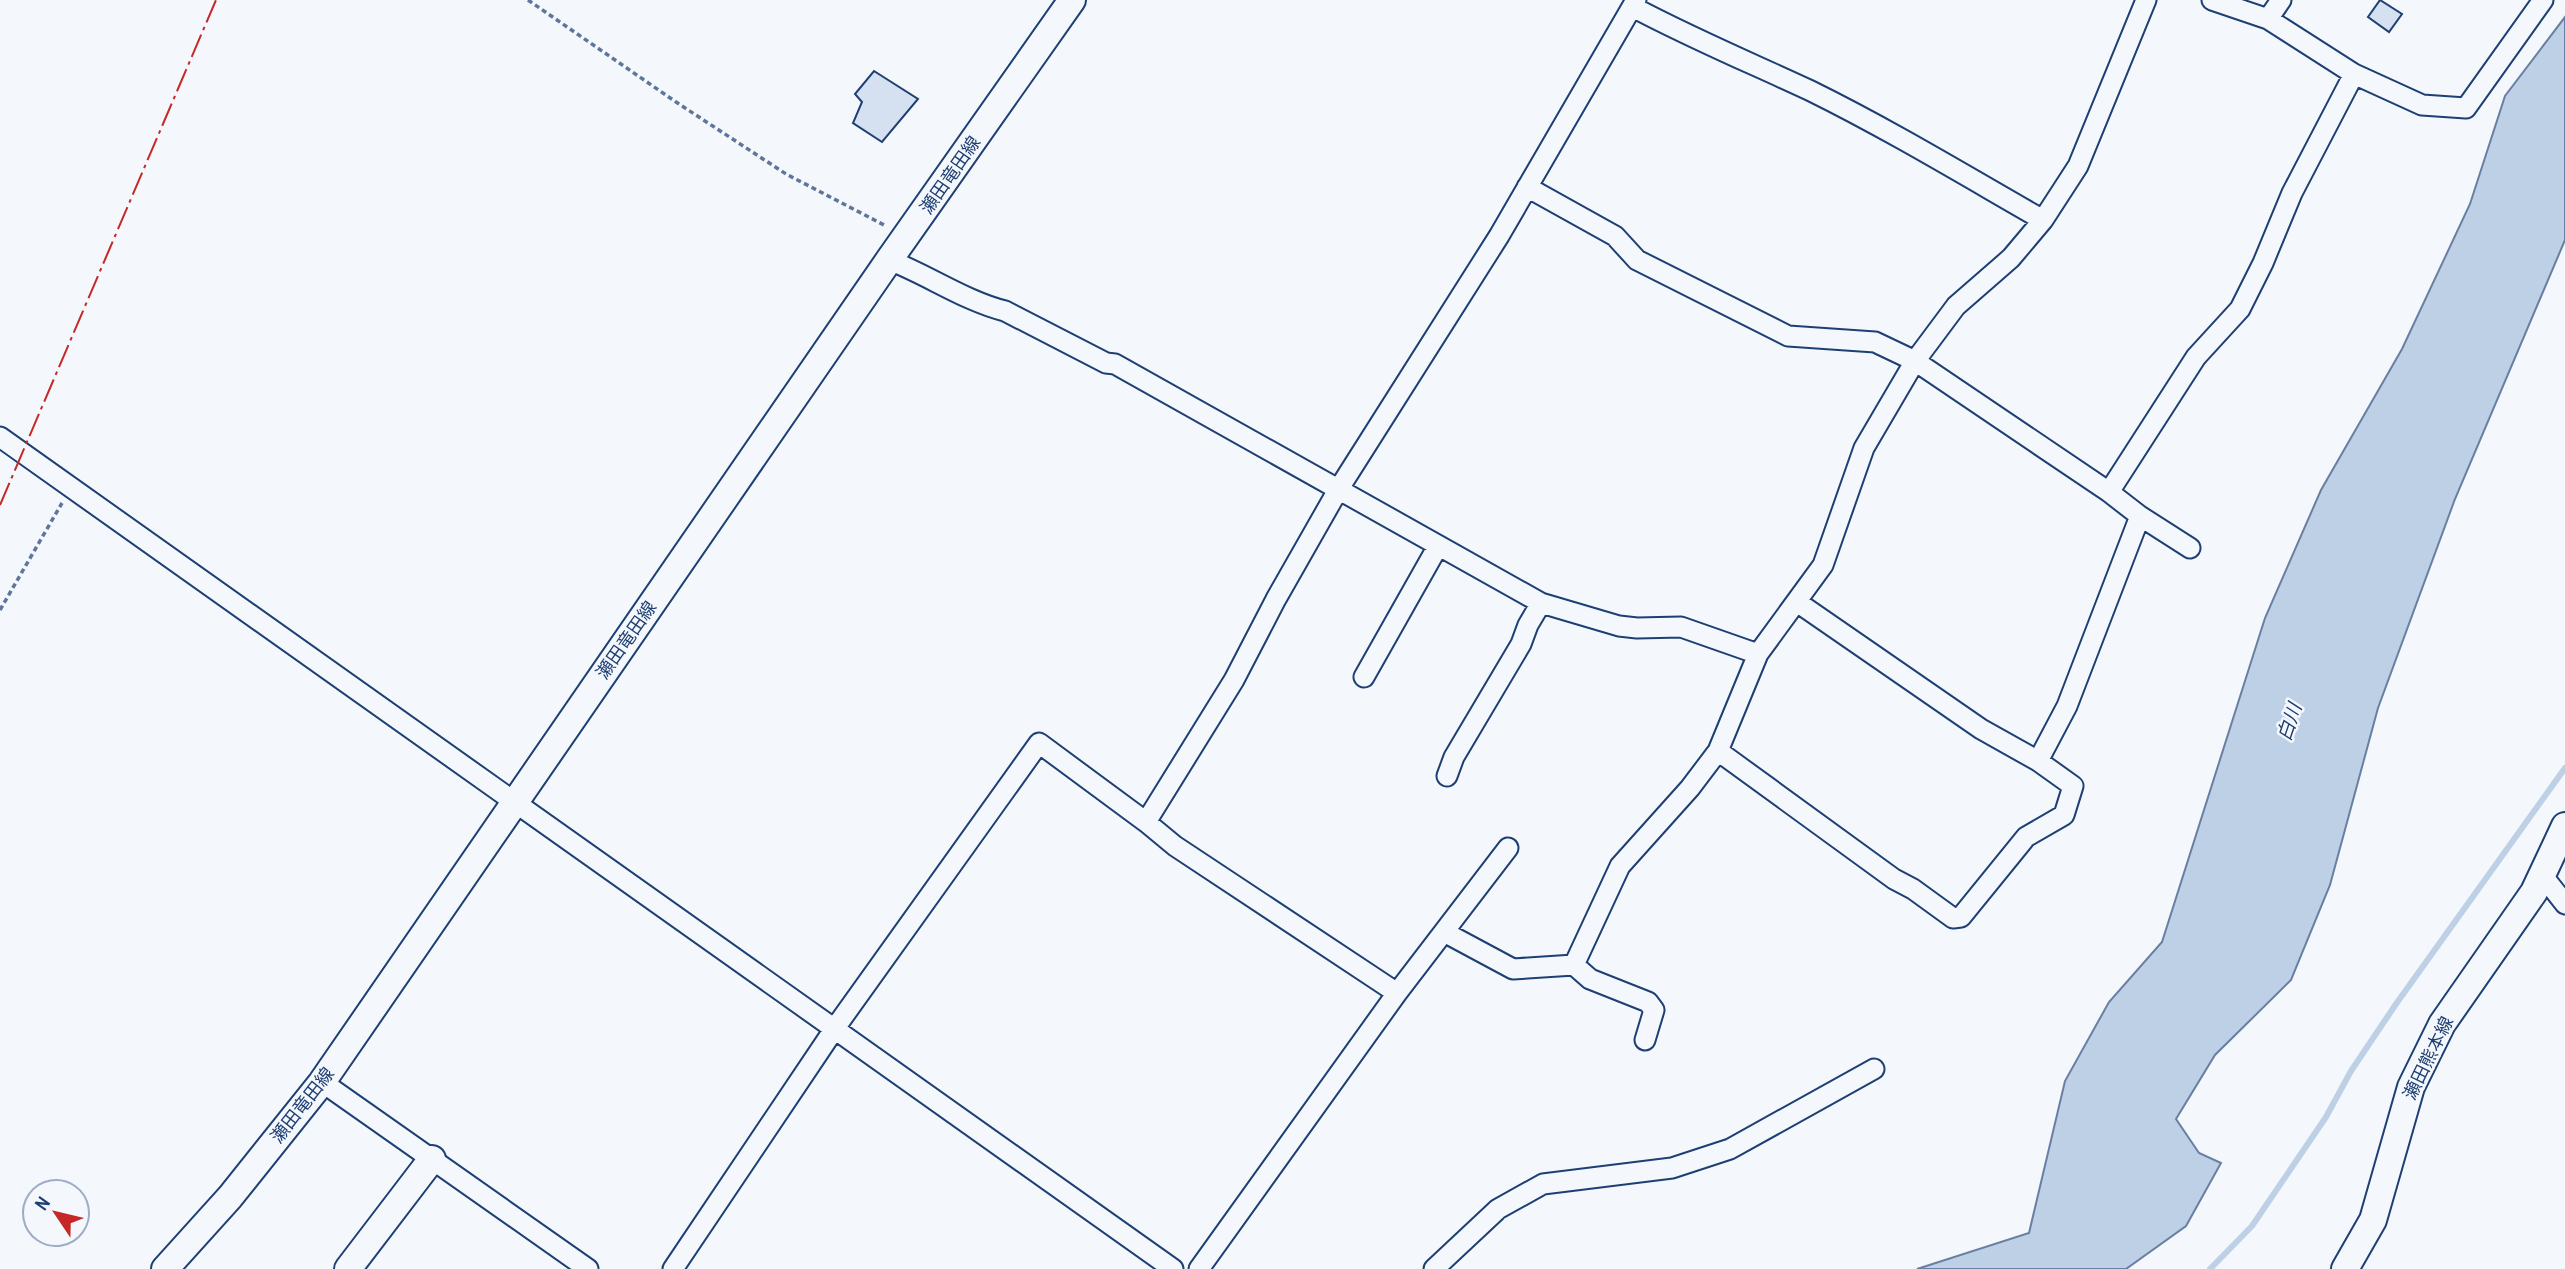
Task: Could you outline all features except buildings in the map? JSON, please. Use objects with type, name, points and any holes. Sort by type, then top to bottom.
[{"type":"main road","name":"瀬田竜田線","points":[[165,1269],[230,1197],[322,1083],[513,802],[1072,0]]},
{"type":"main road","name":"瀬田熊本線","points":[[2345,1269],[2373,1220],[2411,1087],[2442,1024],[2492,955],[2543,876],[2565,826]]},
{"type":"main road","points":[[348,1269],[432,1160]]},
{"type":"street","points":[[1574,965],[1620,866],[1690,788],[1718,751],[1758,654],[1823,565],[1864,448],[1915,361],[1956,306],[2011,257],[2043,220],[2078,166],[2147,0]]},
{"type":"street","points":[[2212,0],[2268,19],[2354,74],[2422,105],[2466,108],[2543,0]]},
{"type":"street","points":[[2268,19],[2281,0]]},
{"type":"street","points":[[1146,822],[1234,680],[1338,490],[1527,187],[1635,4],[1682,33],[1823,98],[1907,142],[2043,220]]},
{"type":"street","points":[[2109,492],[2196,358],[2240,309],[2263,263],[2292,193],[2354,74]]},
{"type":"street","points":[[1527,187],[1615,236],[1637,260],[1788,336],[1875,342],[1915,361],[2190,548]]},
{"type":"street","points":[[890,260],[989,307],[1005,311],[1106,363],[1115,364],[1541,603],[1619,626],[1681,627],[1758,654]]},
{"type":"street","points":[[0,437],[1174,1269]]},
{"type":"street","points":[[2038,761],[2067,706],[2140,516]]},
{"type":"street","points":[[1364,677],[1438,546]]},
{"type":"street","points":[[1718,751],[1894,879],[1913,889],[1953,918],[1961,917],[2026,837],[2064,815],[2073,786],[2038,761],[1981,729],[1797,601]]},
{"type":"street","points":[[1447,776],[1454,757],[1521,644],[1541,603]]},
{"type":"street","points":[[673,1269],[835,1028],[1039,743],[1175,846],[1397,993]]},
{"type":"street","points":[[1199,1269],[1397,993],[1508,848]]},
{"type":"street","points":[[2543,876],[2565,904]]},
{"type":"street","points":[[1444,932],[1513,969],[1574,965],[1591,979],[1648,1002],[1654,1010],[1645,1040]]},
{"type":"street","points":[[1434,1269],[1498,1209],[1543,1184],[1672,1168],[1730,1149],[1874,1069]]},
{"type":"street","points":[[322,1083],[588,1269]]},
{"type":"path","points":[[528,0],[786,174],[906,238]]},
{"type":"path","points":[[0,610],[72,486]]},
{"type":"water","name":"白川","points":[[2565,17],[2565,240],[2455,499],[2378,708],[2330,885],[2291,980],[2215,1055],[2176,1119],[2199,1153],[2221,1163],[2186,1226],[2126,1269],[1917,1269],[2029,1233],[2065,1081],[2109,1002],[2162,942],[2265,618],[2321,490],[2402,349],[2470,204],[2505,96]]},
{"type":"waterway","points":[[2210,1269],[2252,1226],[2326,1117],[2351,1071],[2396,1004],[2565,768]]},
{"type":"power","points":[[0,505],[216,0]]}]
